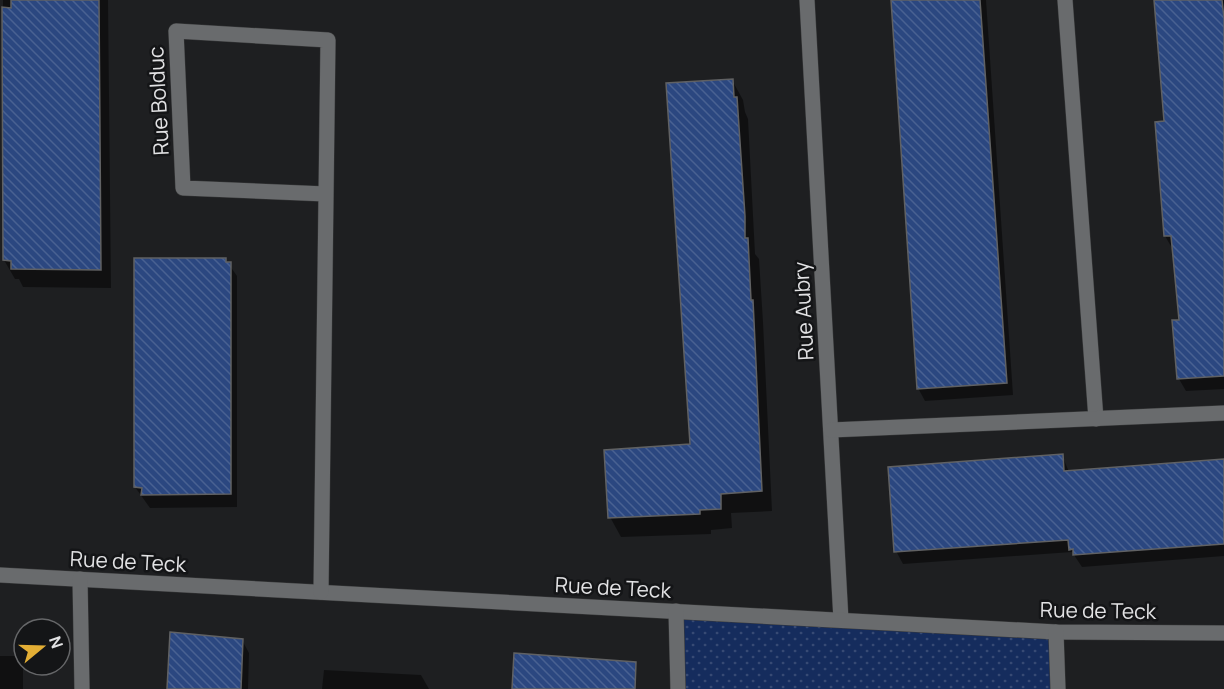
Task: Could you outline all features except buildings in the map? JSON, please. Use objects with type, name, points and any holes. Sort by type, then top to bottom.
[{"type":"street","name":"Rue Aubry","points":[[807,0],[841,620]]},
{"type":"street","points":[[1065,0],[1096,418]]},
{"type":"street","name":"Rue Bolduc","points":[[321,592],[328,40],[176,31],[183,188],[326,194]]},
{"type":"street","points":[[831,430],[1224,413]]},
{"type":"street","name":"Rue de Teck","points":[[0,575],[1056,632],[1224,633]]},
{"type":"street","points":[[80,579],[82,689]]},
{"type":"street","points":[[676,611],[678,689]]},
{"type":"street","points":[[1056,632],[1058,689]]},
{"type":"shaded area","points":[[676,611],[1056,632],[1058,689],[678,689]]}]
